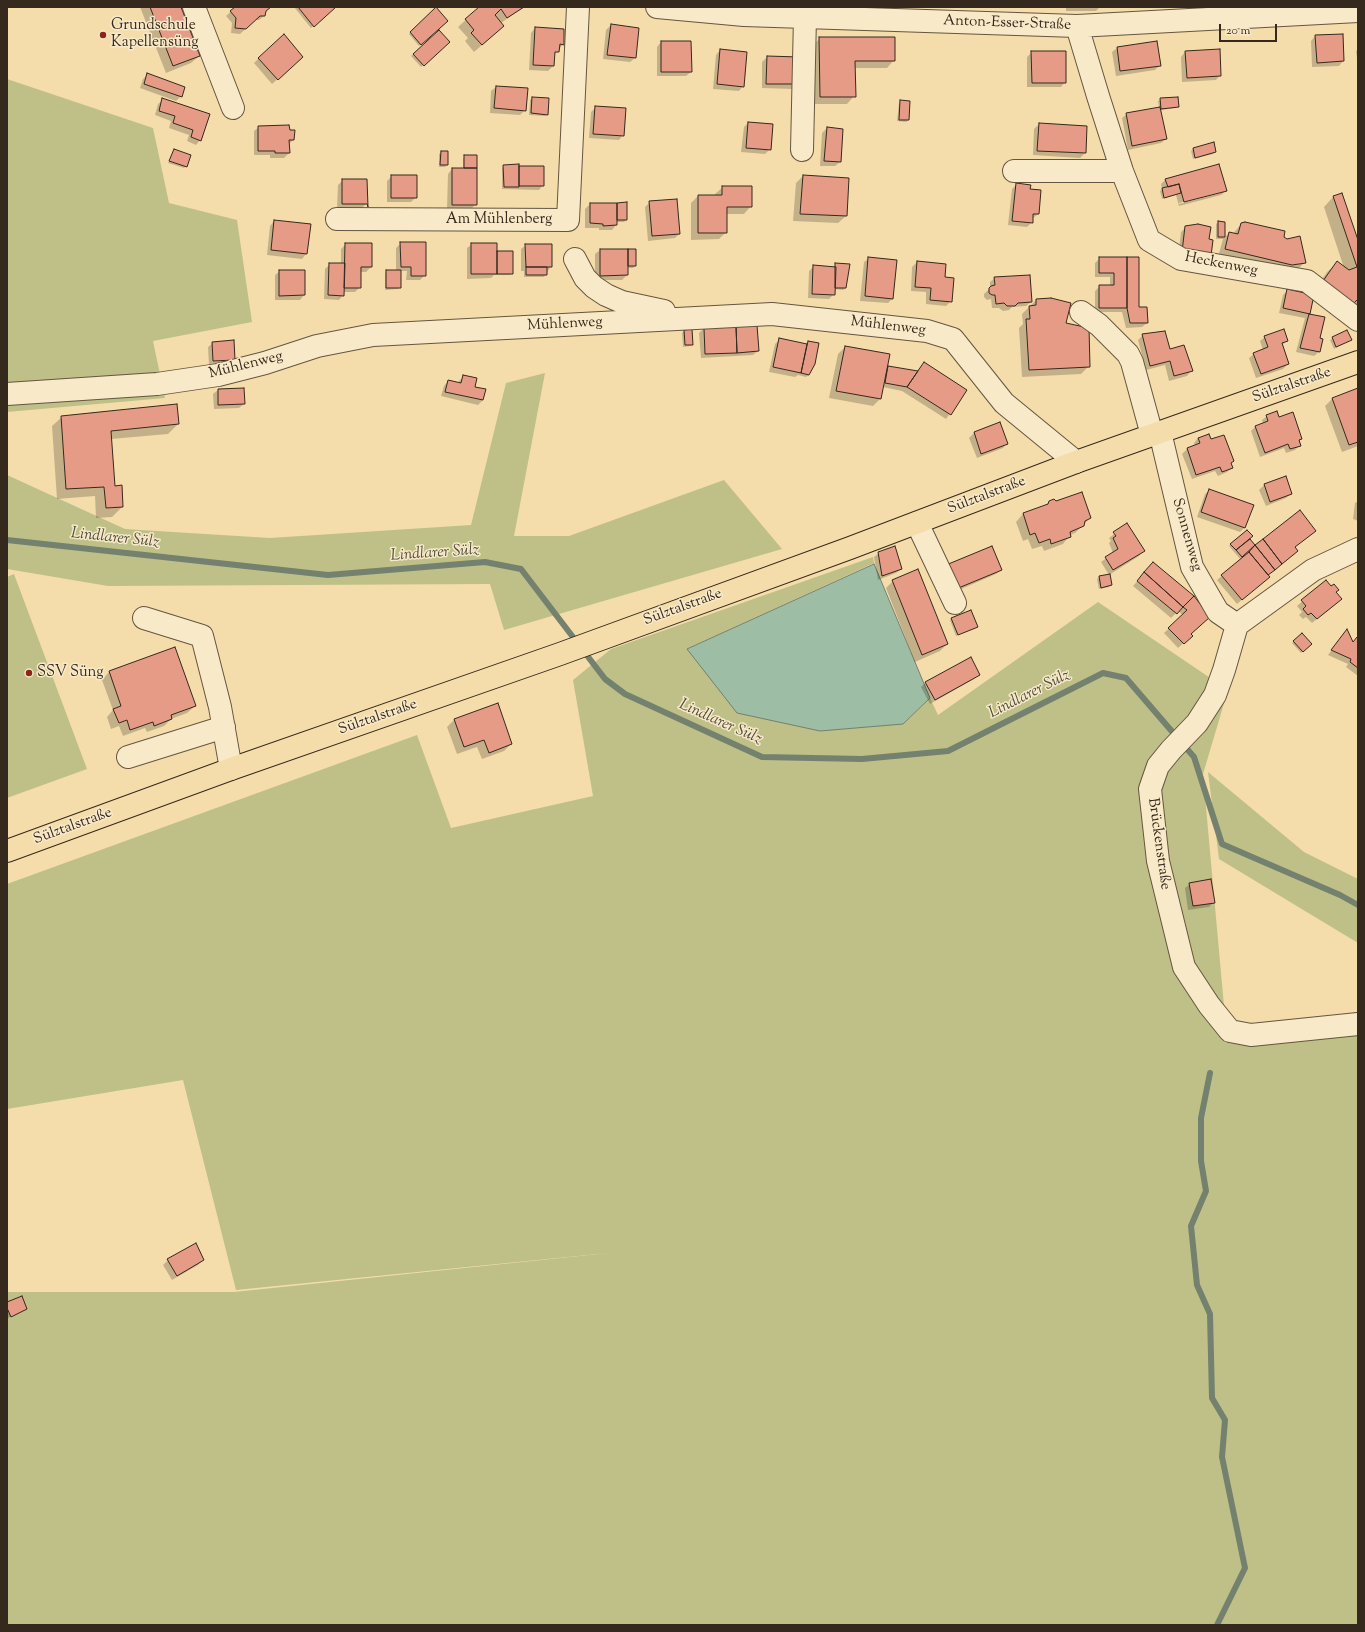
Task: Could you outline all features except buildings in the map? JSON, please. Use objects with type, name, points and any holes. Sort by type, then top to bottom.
[{"type":"main road","name":"Sülztalstraße","points":[[7,851],[231,769],[560,654],[917,523],[1076,462],[1358,362]]},
{"type":"street","points":[[194,7],[233,108]]},
{"type":"street","name":"Am Mühlenberg","points":[[337,219],[568,220],[578,7]]},
{"type":"street","name":"Anton-Esser-Straße","points":[[657,7],[744,11],[804,17],[1077,26],[1218,13],[1358,11]]},
{"type":"street","points":[[802,150],[804,17]]},
{"type":"street","name":"Heckenweg","points":[[1077,26],[1122,171],[1149,240],[1181,259],[1308,281],[1358,320]]},
{"type":"street","points":[[1014,171],[1122,171]]},
{"type":"street","points":[[575,259],[585,278],[594,287],[606,295],[633,306],[668,312],[679,319]]},
{"type":"street","name":"Sonnenweg","points":[[1080,312],[1100,326],[1128,354],[1156,434],[1192,568],[1218,612],[1237,625]]},
{"type":"street","name":"Mühlenweg","points":[[7,394],[157,384],[203,377],[265,363],[317,346],[373,335],[772,314],[927,331],[953,339],[1004,403],[1076,462]]},
{"type":"street","points":[[917,523],[955,603]]},
{"type":"street","points":[[1237,625],[1313,570],[1358,549]]},
{"type":"street","points":[[144,618],[202,636],[224,727],[231,769]]},
{"type":"street","name":"Brückenstraße","points":[[1237,625],[1215,695],[1197,723],[1158,766],[1150,789],[1158,861],[1184,967],[1209,1005],[1230,1031],[1251,1035],[1358,1024]]},
{"type":"street","points":[[128,757],[224,727]]},
{"type":"shaded area","points":[[7,79],[153,128],[169,203],[237,220],[252,322],[153,341],[165,398],[7,412]]},
{"type":"shaded area","points":[[545,373],[514,536],[569,536],[724,480],[782,549],[504,630],[490,584],[108,586],[7,569],[7,475],[125,529],[270,538],[471,525],[506,383]]},
{"type":"shaded area","points":[[873,557],[874,563],[687,649],[903,724],[930,698],[938,715],[1098,602],[1228,690],[1203,774],[1227,1039],[1358,1034],[1358,1625],[7,1625],[7,1292],[234,1292],[618,1252],[236,1290],[183,1080],[7,1109],[7,884],[417,735],[451,828],[593,796],[573,680],[611,649]]},
{"type":"shaded area","points":[[874,564],[930,698],[903,724],[820,731],[737,713],[687,649]]},
{"type":"shaded area","name":"SSV Süng","points":[[14,574],[87,769],[7,798],[7,577]]},
{"type":"shaded area","points":[[1208,772],[1304,852],[1358,879],[1358,943],[1219,859]]},
{"type":"waterway","name":"Lindlarer Sülz","points":[[7,540],[328,575],[485,562],[521,569],[605,679],[625,694],[762,757],[862,759],[948,751],[1103,673],[1126,678],[1194,757],[1222,844],[1340,895],[1358,905]]},
{"type":"waterway","points":[[1210,1073],[1201,1118],[1201,1161],[1206,1191],[1191,1226],[1197,1285],[1210,1314],[1212,1398],[1225,1420],[1222,1457],[1245,1568],[1217,1625]]},
{"type":"place","name":"Grundschule Kapellensüng","points":[[103,35]]},
{"type":"place","name":"SSV Süng","points":[[29,673]]}]
